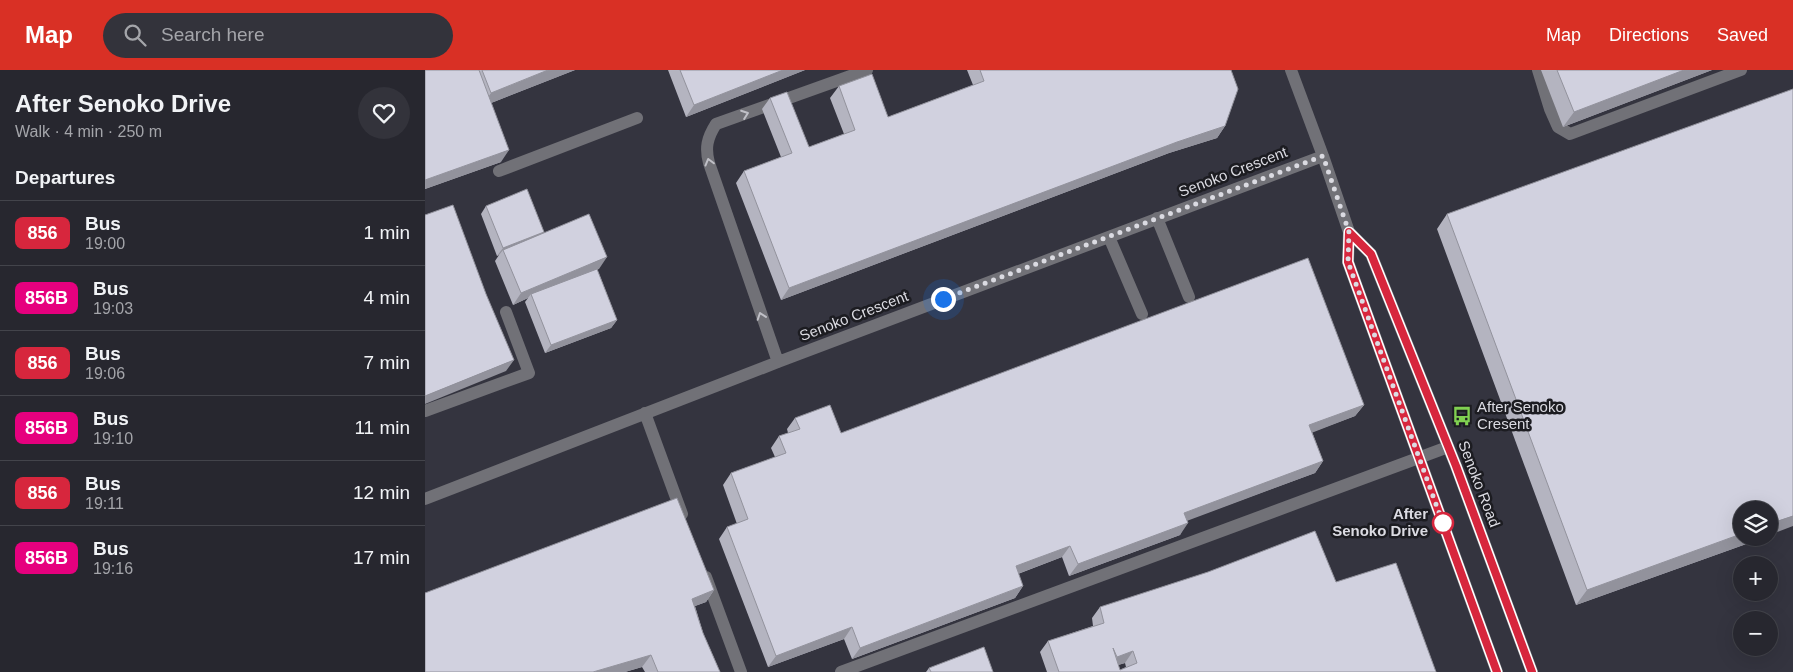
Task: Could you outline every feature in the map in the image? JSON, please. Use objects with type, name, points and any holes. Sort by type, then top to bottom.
[{"type":"street","points":[[778,362],[709,163],[706,149],[708,140],[716,124],[867,70]]},
{"type":"street","name":"Senoko Road","points":[[1291,70],[1349,232],[1348,262],[1497,672]]},
{"type":"street","points":[[1538,70],[1550,109],[1559,127],[1570,134],[1741,70]]},
{"type":"street","points":[[499,171],[637,118]]},
{"type":"street","name":"Senoko Crescent","points":[[425,499],[778,362],[1323,156]]},
{"type":"street","points":[[1157,218],[1189,297]]},
{"type":"street","name":"Senoko Road","points":[[1349,232],[1371,254],[1448,447],[1533,672]]},
{"type":"street","points":[[1109,237],[1143,314]]},
{"type":"street","points":[[425,411],[529,373],[506,312]]},
{"type":"street","points":[[645,413],[687,527]]},
{"type":"street","points":[[841,672],[1448,447]]},
{"type":"street","points":[[700,563],[741,672]]},
{"type":"building","points":[[425,70],[479,70],[509,150],[425,180]]},
{"type":"building","points":[[482,70],[548,70],[491,93]]},
{"type":"building","points":[[680,70],[783,70],[694,105]]},
{"type":"building","points":[[980,70],[1231,70],[1238,89],[1225,126],[1177,142],[789,288],[744,171],[792,153],[770,98],[787,92],[809,147],[855,130],[839,86],[872,74],[888,117],[984,81]]},
{"type":"building","points":[[1557,70],[1684,70],[1574,112]]},
{"type":"building","points":[[1793,89],[1793,516],[1778,521],[1778,501],[1733,501],[1733,537],[1587,590],[1447,214]]},
{"type":"building","points":[[527,189],[544,232],[503,248],[486,206]]},
{"type":"building","points":[[453,205],[486,294],[514,360],[425,396],[425,215]]},
{"type":"building","points":[[589,214],[607,257],[521,293],[503,250]]},
{"type":"building","points":[[1308,258],[1364,405],[1309,425],[1323,461],[1184,513],[1188,523],[1078,564],[1070,546],[1016,566],[1023,586],[860,648],[852,627],[776,656],[727,527],[748,519],[731,473],[786,453],[779,436],[800,429],[795,418],[830,405],[841,433]]},
{"type":"building","points":[[597,269],[617,320],[551,345],[531,294]]},
{"type":"building","points":[[677,498],[714,590],[692,599],[703,633],[720,672],[658,672],[651,655],[593,672],[425,672],[425,593]]},
{"type":"building","points":[[1315,531],[1336,582],[1396,563],[1436,672],[1059,672],[1048,641],[1104,623],[1100,607],[1208,572]],"holes":[[[1113,648],[1117,657],[1133,651],[1137,663],[1120,670]]]},
{"type":"building","points":[[984,647],[993,672],[931,672],[929,668]]},
{"type":"bus line","name":"856","points":[[1497,672],[1348,262],[1349,232],[1371,254],[1456,466],[1532,672]]},
{"type":"place","name":"After Senoko Cresent","points":[[1462,416]]},
{"type":"place","name":"After Senoko Drive","points":[[1443,523]]},
{"type":"route","points":[[943,299],[1323,156],[1349,232],[1348,262],[1445,529],[1443,523]]}]
